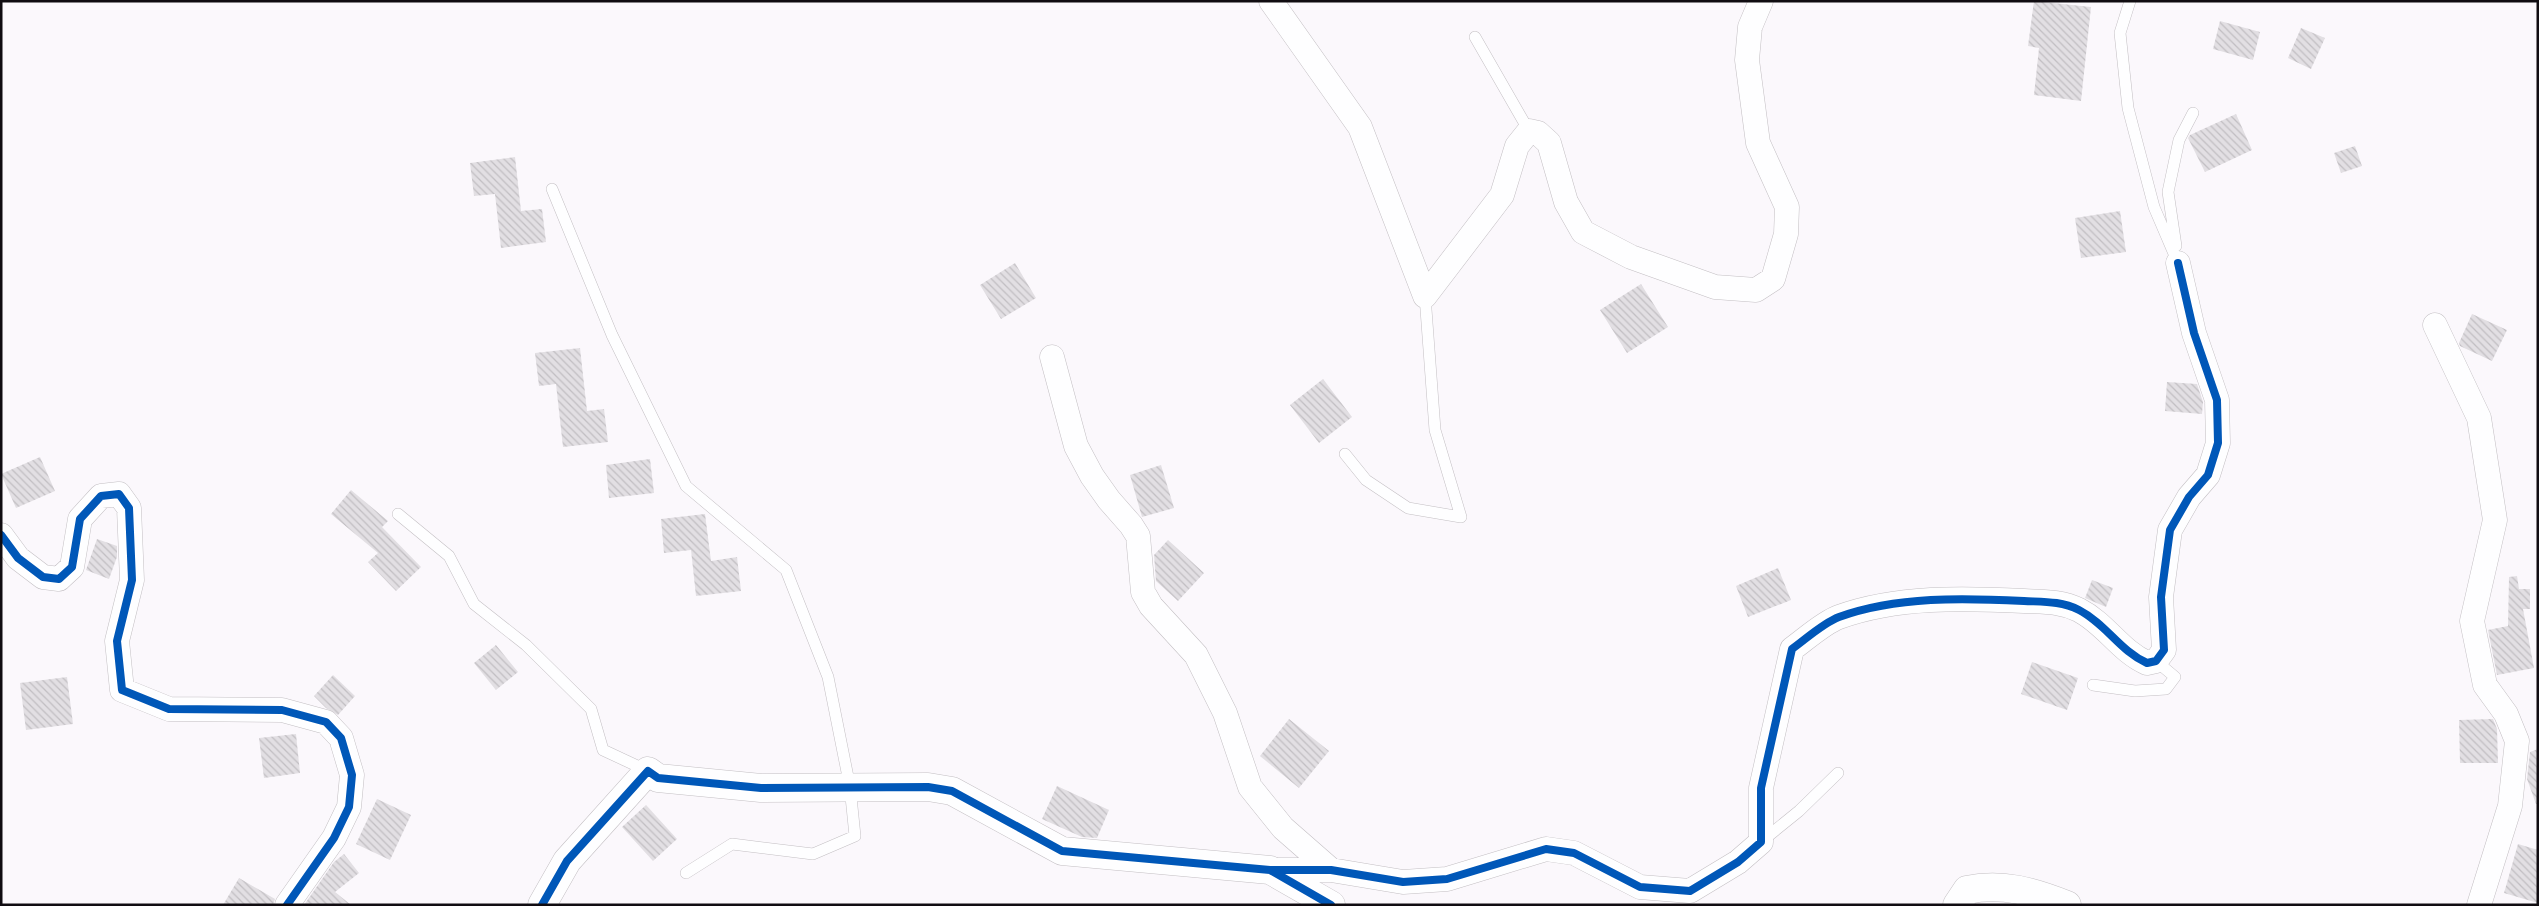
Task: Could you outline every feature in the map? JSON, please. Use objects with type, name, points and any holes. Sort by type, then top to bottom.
[{"type":"street","points":[[1271,1],[1360,127],[1425,296]]},
{"type":"street","points":[[1425,296],[1502,195],[1517,146],[1529,131],[1538,133],[1549,143],[1566,202],[1584,232],[1631,257],[1715,287],[1756,290],[1773,279],[1786,234],[1787,207],[1758,143],[1747,60],[1750,27],[1761,1]]},
{"type":"street","points":[[542,905],[567,861],[648,771],[658,778],[761,788],[928,787],[952,792],[1062,852],[1270,870],[1331,870],[1403,882],[1447,879],[1546,849],[1574,853],[1640,887],[1690,891],[1738,862],[1761,842],[1761,788],[1792,649],[1837,617],[1884,605],[1932,601],[2046,601],[2078,610],[2101,624],[2126,652],[2147,663],[2156,661],[2164,650],[2161,598],[2170,530],[2189,497],[2208,474],[2218,443],[2217,400],[2194,333],[2178,263]]},
{"type":"street","points":[[2435,325],[2479,418],[2495,520],[2472,621],[2485,685],[2506,714],[2517,741],[2510,806],[2479,905]]},
{"type":"street","points":[[1052,357],[1076,446],[1092,476],[1108,500],[1131,525],[1138,536],[1143,592],[1151,606],[1196,654],[1225,713],[1250,787],[1284,828],[1331,870]]},
{"type":"street","points":[[1,535],[18,558],[42,577],[59,579],[72,567],[80,519],[101,496],[119,494],[129,508],[132,580],[117,641],[122,690],[169,709],[282,710],[326,722],[341,738],[352,776],[349,807],[334,838],[287,905]]},
{"type":"street","points":[[1270,870],[1331,905]]},
{"type":"street","points":[[1957,905],[1967,890],[1986,886],[2033,892],[2067,905]]},
{"type":"lane","points":[[2130,1],[2120,33],[2128,108],[2154,207],[2178,263]]},
{"type":"lane","points":[[1474,37],[1529,131]]},
{"type":"lane","points":[[2178,263],[2168,192],[2179,140],[2193,113]]},
{"type":"lane","points":[[552,188],[612,335],[686,486],[786,570],[828,677],[850,787],[855,836],[813,854],[732,844],[686,873]]},
{"type":"lane","points":[[1344,454],[1366,480],[1408,508],[1461,517],[1435,430],[1425,296]]},
{"type":"lane","points":[[398,514],[449,556],[474,604],[526,645],[591,709],[603,750],[648,771]]},
{"type":"lane","points":[[2094,685],[2135,691],[2166,689],[2175,677],[2156,661]]},
{"type":"lane","points":[[1761,842],[1799,811],[1838,773]]},
{"type":"building","points":[[2034,1],[2091,7],[2081,101],[2034,95],[2039,48],[2028,46]]},
{"type":"building","points":[[2220,21],[2260,32],[2253,60],[2213,49]]},
{"type":"building","points":[[2301,28],[2325,38],[2311,69],[2288,58]]},
{"type":"building","points":[[2236,114],[2252,150],[2205,172],[2188,138],[2190,135]]},
{"type":"building","points":[[2355,146],[2362,166],[2341,173],[2334,153]]},
{"type":"building","points":[[515,157],[521,211],[542,209],[546,242],[501,248],[495,194],[474,196],[470,163]]},
{"type":"building","points":[[2120,211],[2126,252],[2081,258],[2075,218]]},
{"type":"building","points":[[1015,263],[1036,298],[1001,319],[980,285]]},
{"type":"building","points":[[1641,284],[1668,327],[1627,353],[1600,310]]},
{"type":"building","points":[[2472,314],[2507,330],[2492,361],[2460,346],[2459,343]]},
{"type":"building","points":[[580,348],[587,411],[604,409],[608,442],[563,447],[556,384],[539,386],[535,353]]},
{"type":"building","points":[[1323,379],[1352,417],[1319,443],[1290,405]]},
{"type":"building","points":[[2167,382],[2197,384],[2203,402],[2202,414],[2165,411]]},
{"type":"building","points":[[40,457],[55,491],[16,508],[1,474]]},
{"type":"building","points":[[650,459],[654,493],[609,498],[606,465]]},
{"type":"building","points":[[1161,465],[1174,508],[1142,517],[1130,475]]},
{"type":"building","points":[[351,490],[388,521],[382,527],[421,567],[396,591],[368,562],[378,553],[331,514]]},
{"type":"building","points":[[705,514],[711,561],[737,557],[741,591],[696,596],[691,550],[664,553],[661,519]]},
{"type":"building","points":[[97,539],[117,546],[117,557],[109,579],[86,570]]},
{"type":"building","points":[[1168,540],[1204,573],[1178,601],[1156,581],[1154,555]]},
{"type":"building","points":[[1778,568],[1791,600],[1748,617],[1736,586]]},
{"type":"building","points":[[2517,576],[2519,589],[2530,589],[2530,609],[2523,609],[2534,668],[2497,675],[2488,630],[2508,626],[2509,577]]},
{"type":"building","points":[[2092,580],[2113,588],[2106,607],[2085,598]]},
{"type":"building","points":[[496,645],[518,672],[496,690],[474,663]]},
{"type":"building","points":[[2032,662],[2078,678],[2067,710],[2021,694]]},
{"type":"building","points":[[333,675],[355,696],[338,715],[326,708],[314,696]]},
{"type":"building","points":[[67,677],[73,724],[26,730],[20,683]]},
{"type":"building","points":[[1289,719],[1329,751],[1299,788],[1260,756]]},
{"type":"building","points":[[2493,719],[2497,729],[2498,763],[2460,763],[2459,720]]},
{"type":"building","points":[[296,734],[300,773],[264,778],[259,738]]},
{"type":"building","points":[[2538,749],[2538,804],[2536,804],[2527,779],[2530,752]]},
{"type":"building","points":[[1057,786],[1109,810],[1097,838],[1082,837],[1042,819]]},
{"type":"building","points":[[377,799],[411,815],[390,860],[356,844]]},
{"type":"building","points":[[646,805],[677,839],[653,861],[622,827]]},
{"type":"building","points":[[2518,844],[2538,850],[2538,903],[2504,893]]},
{"type":"building","points":[[344,854],[359,873],[335,892],[351,905],[304,905],[334,862]]},
{"type":"building","points":[[239,878],[275,899],[273,905],[223,905]]},
{"type":"cycle path","points":[[1270,870],[1331,870],[1403,882],[1447,879],[1546,849],[1574,853],[1640,887],[1690,891],[1738,862],[1761,842],[1761,788],[1792,649],[1833,620],[1861,610],[1907,602],[1954,599],[2059,603],[2079,610],[2089,616],[2137,658],[2147,663],[2156,661],[2164,650],[2161,597],[2170,530],[2189,497],[2208,475],[2218,443],[2217,400],[2194,333],[2178,263]]},
{"type":"cycle path","points":[[1,535],[18,558],[43,577],[59,579],[72,567],[80,519],[101,496],[119,494],[129,508],[132,580],[117,641],[122,690],[169,709],[282,710],[326,722],[341,738],[352,775],[349,807],[334,838],[287,905]]},
{"type":"cycle path","points":[[542,905],[567,861],[648,771],[658,778],[761,788],[928,787],[952,791],[1062,851],[1270,870],[1331,905]]}]
